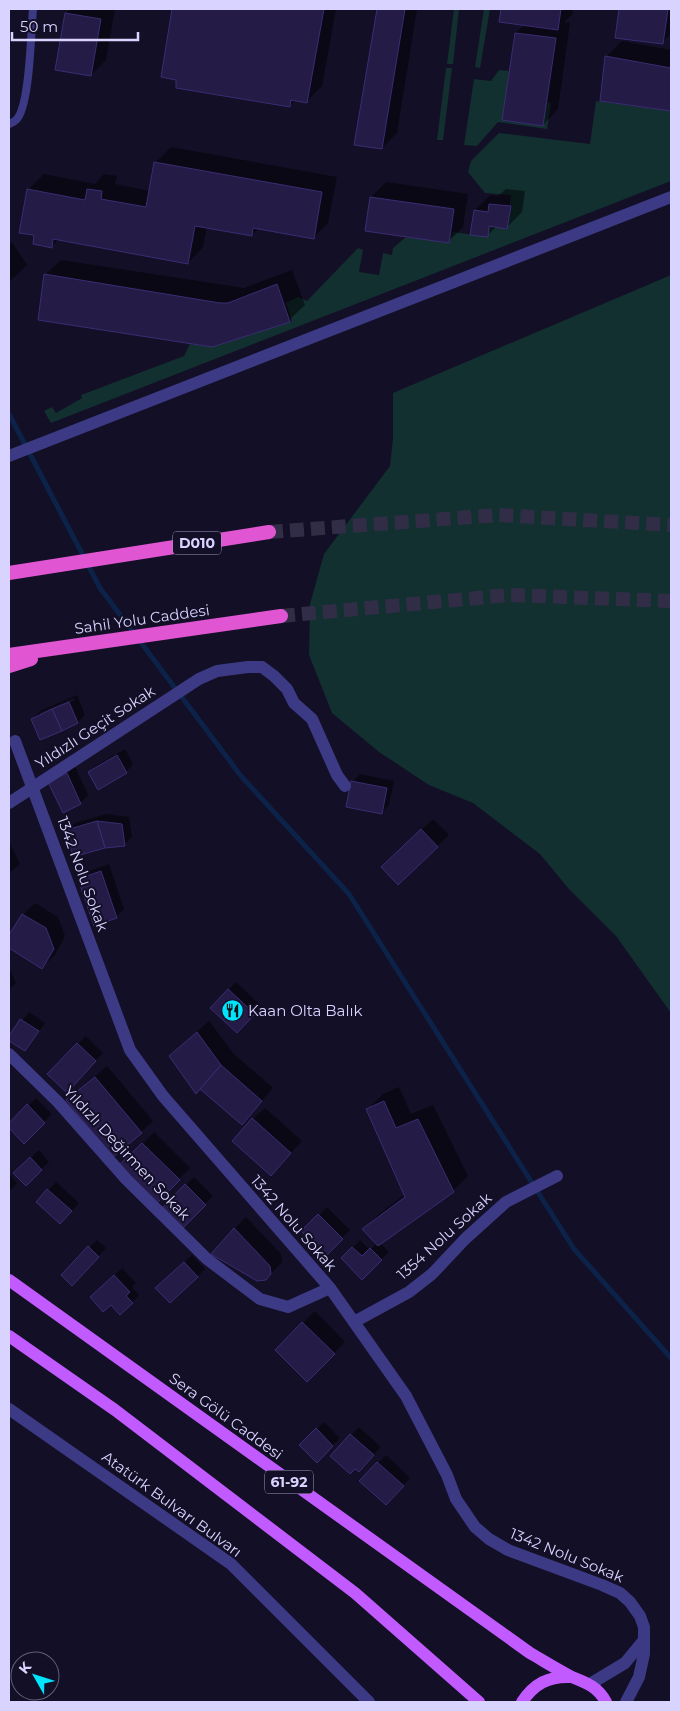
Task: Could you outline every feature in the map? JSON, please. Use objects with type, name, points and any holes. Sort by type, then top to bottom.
[{"type":"highway","name":"D010","points":[[9,573],[269,532]]},
{"type":"highway","name":"Sahil Yolu Caddesi","points":[[9,655],[281,616]]},
{"type":"highway","points":[[9,666],[73,646]]},
{"type":"main road","name":"Sera Gölü Caddesi","points":[[9,1280],[530,1653],[573,1677],[590,1684],[602,1694],[606,1702]]},
{"type":"main road","points":[[9,1336],[114,1410],[355,1593],[480,1702]]},
{"type":"main road","name":"Sera Gölü Caddesi","points":[[522,1702],[530,1691],[542,1682],[557,1677],[573,1677]]},
{"type":"street","points":[[9,456],[671,197]]},
{"type":"street","name":"Yıldızlı Geçit Sokak","points":[[9,803],[200,679],[217,670],[248,667],[262,667],[287,689],[294,703],[312,719],[337,776],[344,786]]},
{"type":"street","name":"1342 Nolu Sokak","points":[[15,740],[130,1050],[163,1096],[330,1288],[406,1396],[447,1475],[456,1499],[475,1527],[489,1539],[508,1550],[620,1593],[630,1602],[640,1616],[644,1627],[644,1640],[639,1677],[626,1702]]},
{"type":"street","name":"Yıldızlı Değirmen Sokak","points":[[9,1054],[58,1102],[126,1179],[207,1259],[260,1299],[288,1307],[330,1288]]},
{"type":"street","name":"1354 Nolu Sokak","points":[[354,1322],[409,1292],[432,1274],[465,1239],[506,1202],[557,1176]]},
{"type":"street","name":"Atatürk Bulvarı Bulvarı","points":[[9,1409],[231,1564],[369,1702]]},
{"type":"street","points":[[590,1684],[625,1663],[644,1640]]},
{"type":"lane","points":[[9,124],[16,120],[21,112],[30,55],[33,9]]},
{"type":"green space","points":[[454,9],[459,9],[453,64],[447,64]]},
{"type":"green space","points":[[484,9],[490,9],[480,68],[475,67]]},
{"type":"green space","points":[[446,68],[452,68],[443,140],[437,140]]},
{"type":"green space","points":[[499,70],[509,71],[503,120],[543,126],[547,102],[551,103],[547,129],[498,122],[477,146],[464,145],[474,79],[491,81]]},
{"type":"green space","points":[[596,101],[671,111],[671,181],[51,423],[44,411],[52,407],[56,413],[82,398],[81,395],[184,356],[190,344],[212,347],[292,321],[286,303],[298,297],[307,301],[358,248],[363,250],[359,272],[379,275],[383,253],[392,255],[393,248],[406,237],[448,243],[453,232],[488,237],[489,226],[507,228],[511,195],[485,193],[468,172],[471,161],[499,133],[590,144]]},
{"type":"green space","points":[[671,275],[671,1013],[616,936],[568,888],[540,854],[473,803],[429,785],[379,752],[332,713],[309,655],[310,604],[324,554],[390,466],[393,439],[393,393]]},
{"type":"building","points":[[172,9],[324,9],[307,103],[291,100],[290,107],[176,88],[176,80],[161,77]]},
{"type":"building","points":[[377,9],[405,9],[382,149],[354,145]]},
{"type":"building","points":[[501,9],[561,9],[558,30],[499,22]]},
{"type":"building","points":[[619,9],[668,9],[663,44],[615,38]]},
{"type":"building","points":[[65,13],[101,19],[91,76],[55,70]]},
{"type":"building","points":[[515,33],[556,38],[543,126],[502,120]]},
{"type":"building","points":[[605,56],[671,68],[671,111],[600,101]]},
{"type":"building","points":[[154,162],[322,192],[314,239],[253,228],[252,236],[195,226],[188,264],[53,239],[52,248],[33,244],[34,235],[19,233],[27,189],[85,200],[87,189],[102,191],[101,199],[146,207]]},
{"type":"building","points":[[370,197],[454,209],[449,243],[365,231]]},
{"type":"building","points":[[489,204],[511,206],[507,229],[489,226],[488,237],[470,235],[474,210],[488,212]]},
{"type":"building","points":[[44,274],[220,303],[228,303],[277,284],[290,322],[212,347],[38,320]]},
{"type":"building","points":[[69,702],[78,723],[62,731],[52,709]]},
{"type":"building","points":[[52,709],[62,731],[40,740],[31,719]]},
{"type":"building","points":[[117,755],[127,773],[98,790],[88,772]]},
{"type":"building","points":[[67,773],[81,804],[63,813],[48,782]]},
{"type":"building","points":[[351,781],[387,788],[382,814],[346,807]]},
{"type":"building","points":[[97,821],[122,824],[125,846],[105,848]]},
{"type":"building","points":[[97,821],[105,848],[73,857],[66,830]]},
{"type":"building","points":[[421,829],[438,847],[398,885],[381,867]]},
{"type":"building","points":[[101,871],[117,918],[94,926],[78,879]]},
{"type":"building","points":[[22,914],[46,928],[54,949],[42,969],[9,948],[9,935]]},
{"type":"building","points":[[228,989],[255,1014],[237,1033],[210,1008]]},
{"type":"building","points":[[20,1019],[39,1031],[25,1051],[9,1041],[9,1036]]},
{"type":"building","points":[[197,1032],[221,1065],[196,1094],[169,1056]]},
{"type":"building","points":[[77,1043],[96,1061],[67,1093],[47,1074]]},
{"type":"building","points":[[221,1065],[262,1101],[242,1125],[200,1089]]},
{"type":"building","points":[[95,1077],[142,1133],[113,1157],[66,1100]]},
{"type":"building","points":[[384,1101],[396,1128],[418,1119],[454,1192],[378,1246],[362,1229],[405,1197],[366,1109]]},
{"type":"building","points":[[27,1104],[45,1123],[24,1144],[9,1128],[9,1123]]},
{"type":"building","points":[[252,1118],[291,1153],[271,1176],[232,1141]]},
{"type":"building","points":[[142,1143],[180,1180],[157,1203],[119,1165]]},
{"type":"building","points":[[30,1157],[42,1170],[26,1186],[13,1173]]},
{"type":"building","points":[[185,1184],[206,1205],[183,1228],[163,1207]]},
{"type":"building","points":[[47,1189],[72,1211],[60,1224],[36,1202]]},
{"type":"building","points":[[318,1214],[343,1239],[326,1256],[301,1231]]},
{"type":"building","points":[[234,1228],[270,1266],[271,1274],[266,1280],[257,1281],[211,1254]]},
{"type":"building","points":[[88,1246],[99,1257],[72,1286],[61,1275]]},
{"type":"building","points":[[352,1247],[362,1256],[370,1248],[382,1260],[362,1280],[341,1258]]},
{"type":"building","points":[[184,1262],[198,1277],[170,1303],[155,1288]]},
{"type":"building","points":[[114,1275],[130,1292],[126,1296],[133,1303],[120,1315],[111,1305],[103,1312],[90,1297]]},
{"type":"building","points":[[302,1322],[335,1354],[307,1382],[275,1350]]},
{"type":"building","points":[[316,1428],[333,1446],[317,1463],[299,1445]]},
{"type":"building","points":[[350,1434],[374,1455],[359,1472],[355,1469],[350,1474],[330,1456]]},
{"type":"building","points":[[377,1462],[404,1486],[386,1505],[359,1481]]},
{"type":"waterway","points":[[9,414],[100,588],[241,776],[349,894],[574,1249],[671,1358]]},
{"type":"tunnel","points":[[269,532],[499,515],[671,525]]},
{"type":"tunnel","points":[[281,616],[510,595],[671,601]]},
{"type":"place","name":"Kaan Olta Balık","points":[[232,1010]]}]
